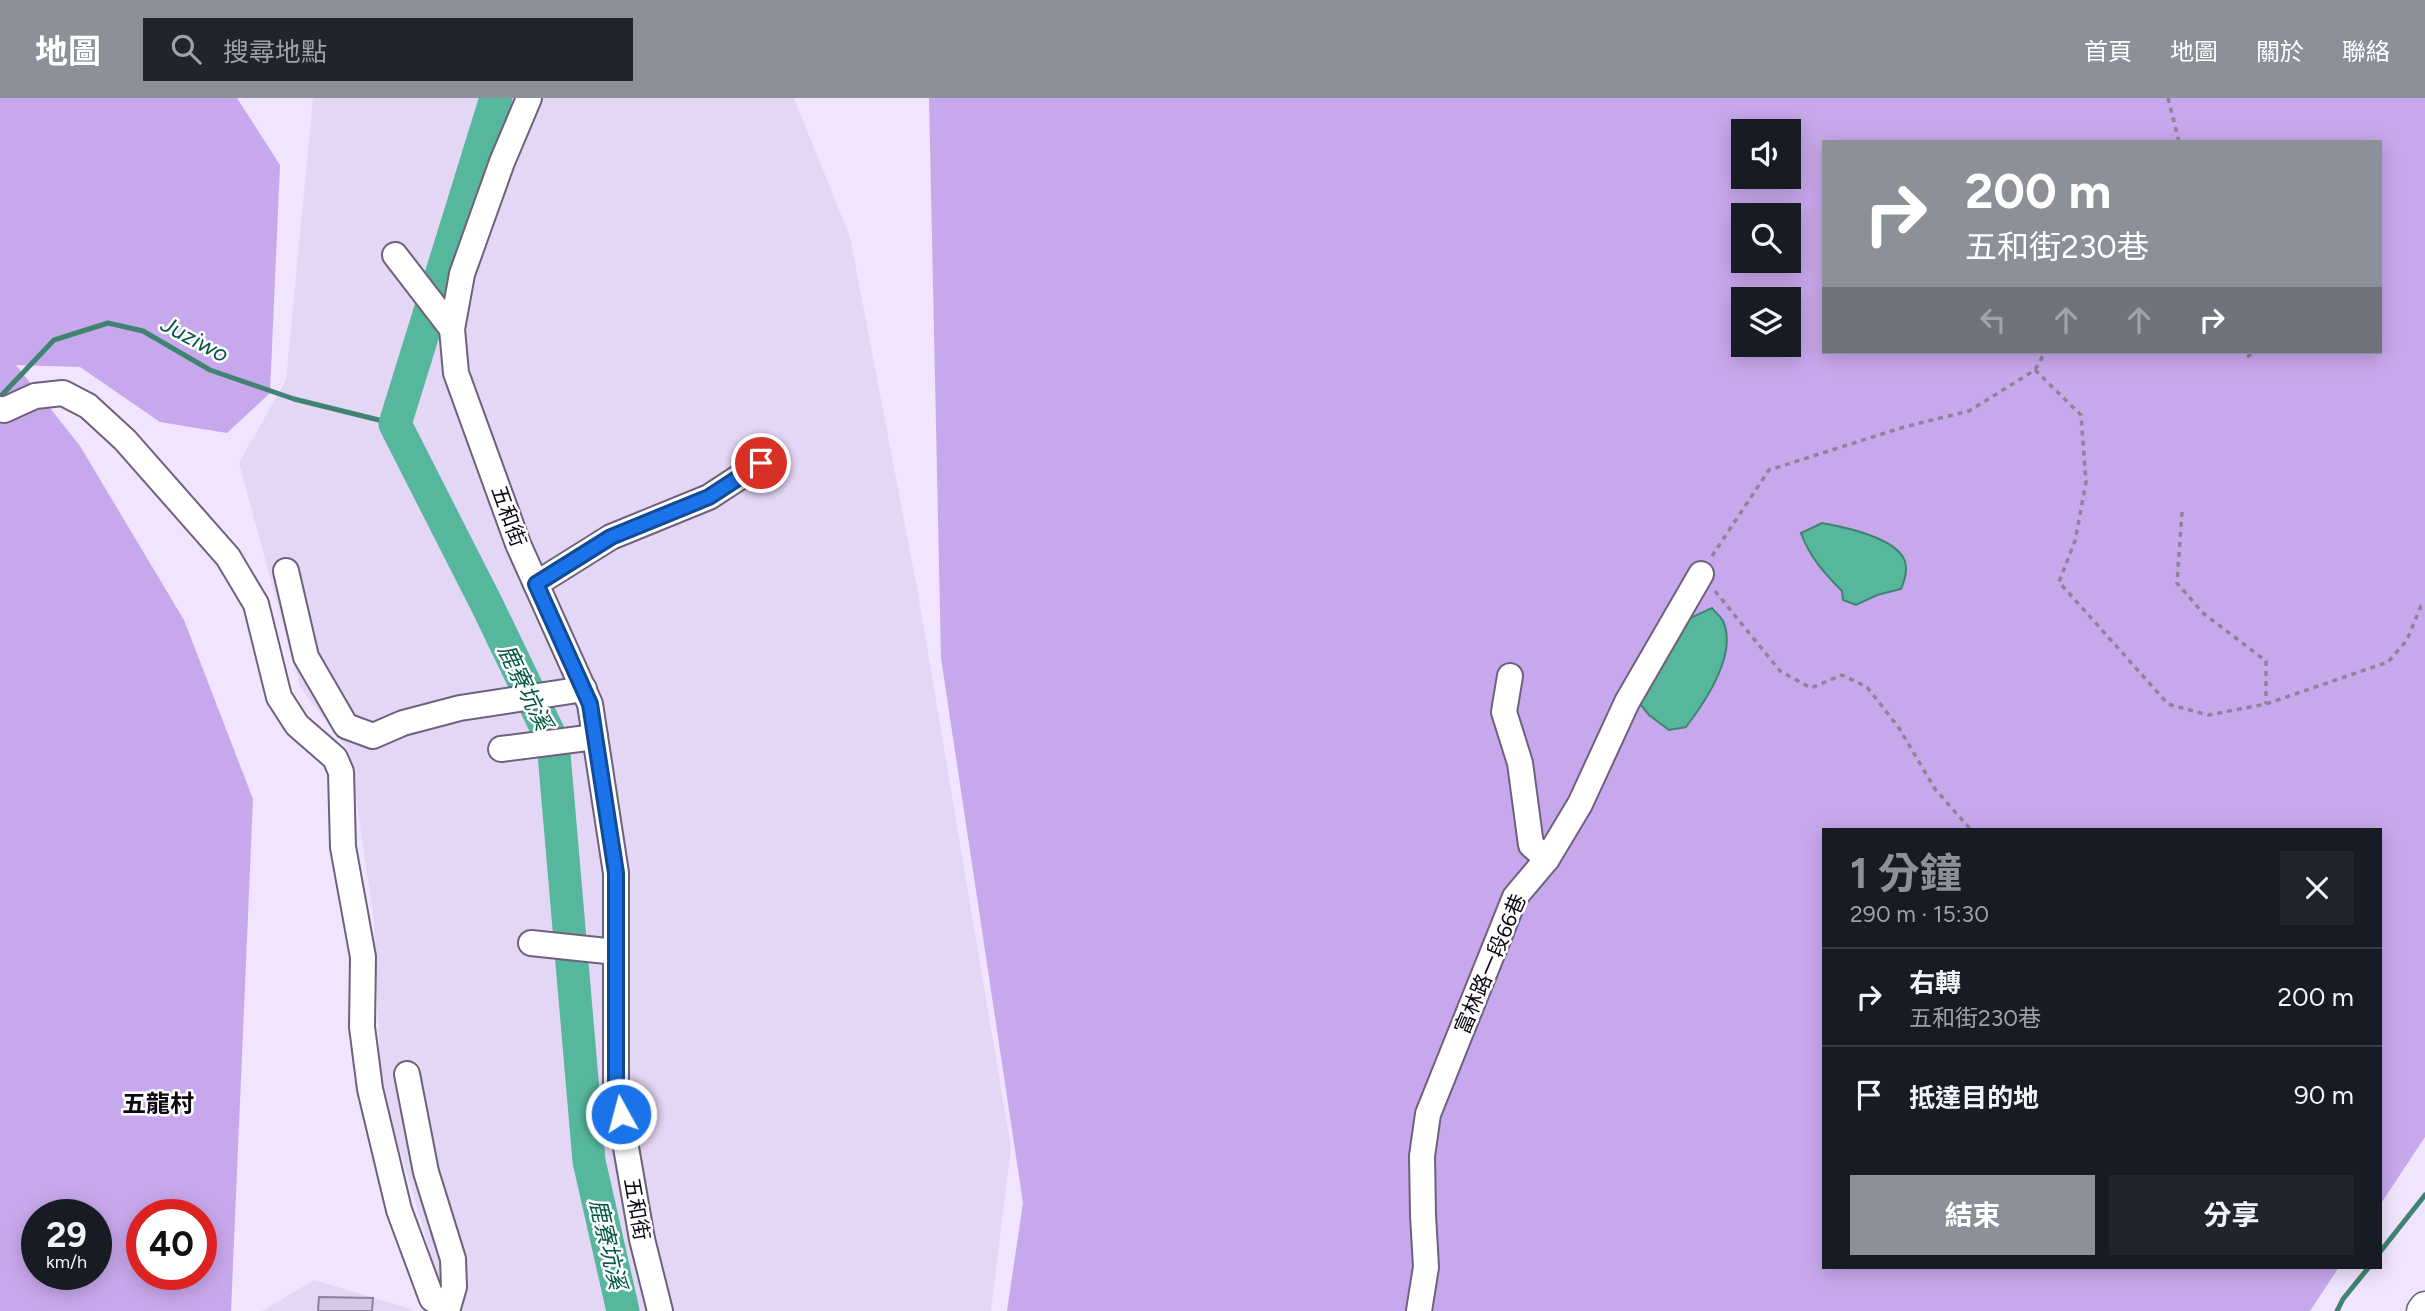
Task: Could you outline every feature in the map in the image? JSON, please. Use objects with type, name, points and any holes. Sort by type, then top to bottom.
[{"type":"street","name":"五和街","points":[[529,98],[502,162],[462,274],[452,329],[456,373],[518,544],[590,704],[616,873],[616,1090],[642,1239],[660,1311]]},
{"type":"street","points":[[395,255],[452,329]]},
{"type":"street","points":[[0,409],[4,410],[34,396],[63,393],[88,406],[125,440],[228,557],[256,604],[279,697],[297,725],[335,758],[341,772],[343,847],[363,957],[362,1027],[370,1089],[399,1210],[432,1299],[447,1310],[454,1287],[453,1259],[426,1171],[407,1074]]},
{"type":"street","points":[[536,584],[611,537],[709,497],[761,463]]},
{"type":"street","points":[[286,571],[306,657],[346,726],[373,736],[403,723],[460,708],[583,690]]},
{"type":"street","name":"富林路一段66巷","points":[[1419,1311],[1426,1267],[1422,1156],[1427,1114],[1515,897],[1547,859],[1580,804],[1627,702],[1701,574]]},
{"type":"street","points":[[1510,676],[1504,712],[1520,763],[1531,845],[1547,859]]},
{"type":"street","points":[[501,749],[595,737]]},
{"type":"street","points":[[531,943],[616,952]]},
{"type":"path","points":[[2168,98],[2178,140]]},
{"type":"path","points":[[1969,828],[1935,789],[1899,728],[1867,687],[1842,675],[1811,688],[1780,671],[1701,574],[1769,470],[1904,427],[1969,411],[2035,370],[2044,354]]},
{"type":"path","points":[[2247,358],[2252,354]]},
{"type":"path","points":[[2035,370],[2081,415],[2086,482],[2075,541],[2059,582],[2168,704],[2208,715],[2266,704],[2388,662],[2407,640],[2421,606],[2425,606]]},
{"type":"path","points":[[2182,512],[2177,583],[2203,613],[2266,661],[2266,704]]},
{"type":"shaded area","points":[[0,98],[237,98],[280,165],[270,393],[227,433],[160,422],[80,367],[16,365],[80,446],[184,620],[253,799],[231,1311],[0,1311]]},
{"type":"shaded area","points":[[313,98],[794,98],[850,237],[917,588],[1011,1147],[991,1311],[448,1311],[381,1087],[374,921],[349,751],[300,687],[239,463],[286,380]]},
{"type":"shaded area","points":[[929,98],[2425,98],[2425,1137],[2382,1202],[2382,828],[1822,828],[1822,1269],[2338,1269],[2310,1311],[1007,1311],[1023,1203],[941,658]]},
{"type":"shaded area","points":[[1822,523],[1866,534],[1897,550],[1906,565],[1901,589],[1877,595],[1856,605],[1843,600],[1842,591],[1818,564],[1801,533]]},
{"type":"shaded area","points":[[1712,608],[1723,621],[1726,634],[1723,662],[1710,691],[1686,727],[1669,730],[1649,715],[1636,699],[1673,636],[1690,618]]},
{"type":"shaded area","points":[[314,1280],[411,1309],[412,1311],[262,1311]]},
{"type":"building","points":[[319,1297],[373,1298],[372,1311],[318,1311]]},
{"type":"waterway","name":"鹿寮坑溪","points":[[496,98],[395,424],[553,742],[589,1161],[623,1311]]},
{"type":"waterway","name":"Juziwo","points":[[0,397],[54,340],[108,323],[143,331],[210,370],[294,399],[395,424]]},
{"type":"waterway","points":[[2382,1249],[2425,1195]]},
{"type":"waterway","points":[[2337,1311],[2343,1299],[2367,1269]]},
{"type":"district","name":"五龍村","points":[[158,1103]]},
{"type":"route","points":[[621,1114],[616,1090],[616,873],[590,704],[536,584],[611,537],[709,497],[761,463]]}]
